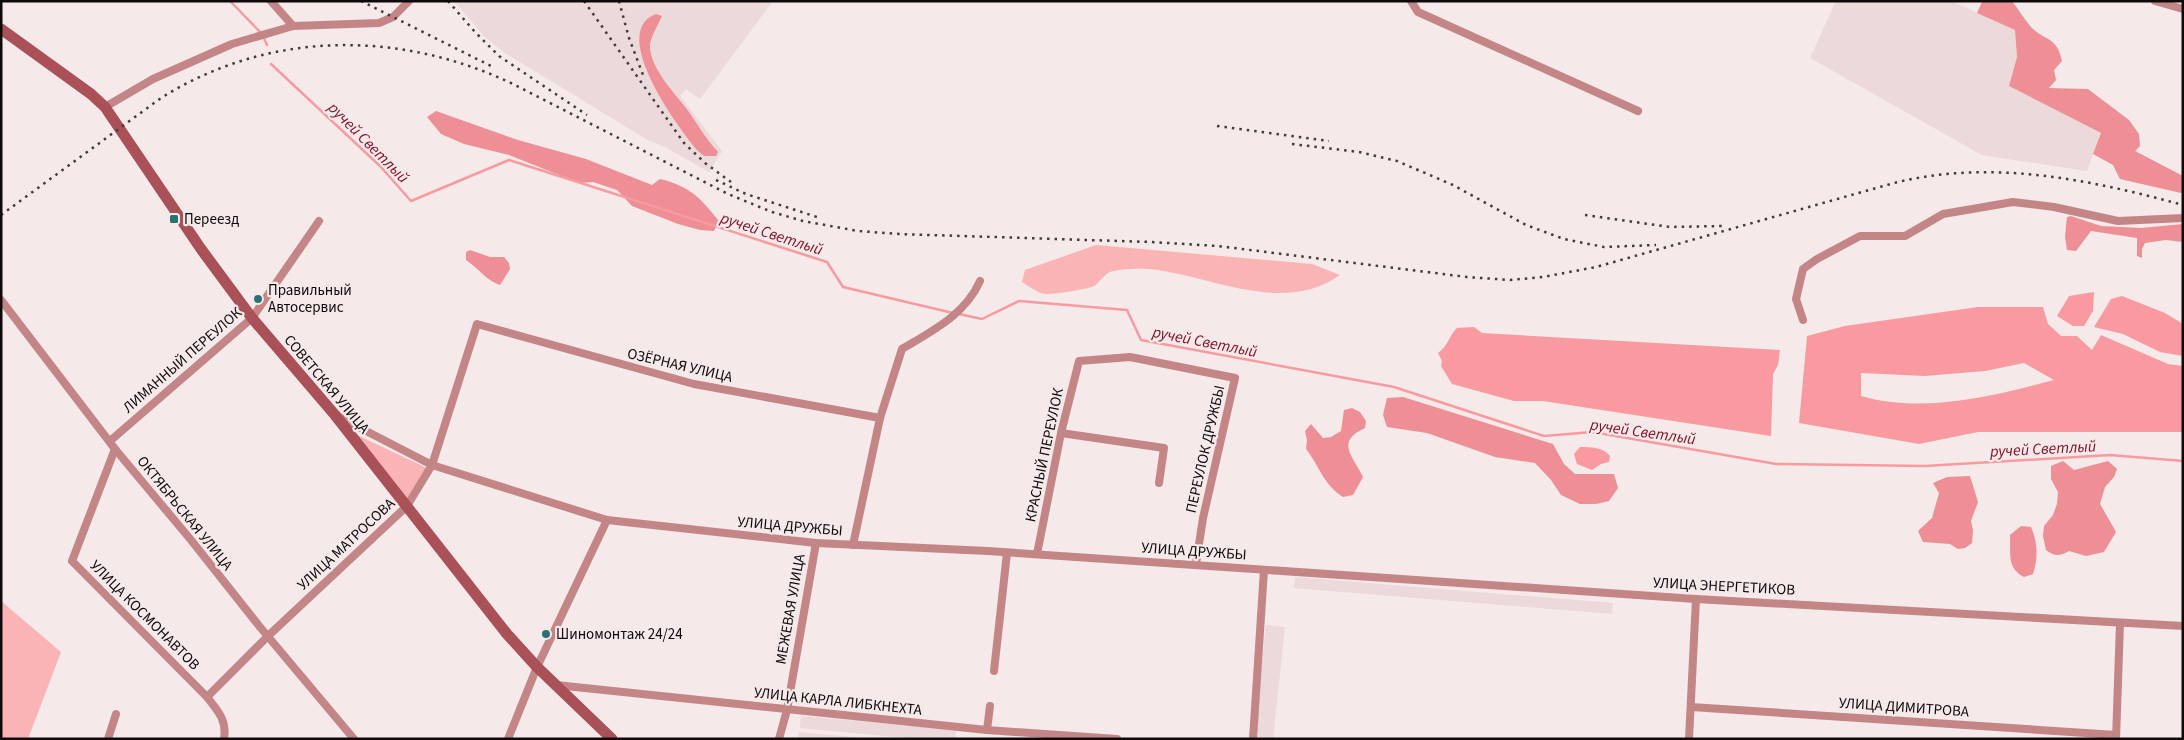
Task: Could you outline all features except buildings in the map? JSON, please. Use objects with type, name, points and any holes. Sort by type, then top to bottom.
[{"type":"street","points":[[271,1],[293,26]]},
{"type":"street","points":[[105,107],[170,70],[251,38],[293,26],[379,23],[393,17],[409,1]]},
{"type":"street","points":[[1411,1],[1418,12],[1638,111]]},
{"type":"street","points":[[2155,1],[2183,9]]},
{"type":"street","name":"СОВЕТСКАЯ УЛИЦА","points":[[1,30],[91,94],[105,107],[201,249],[252,318],[335,415],[488,611],[537,667],[612,739]]},
{"type":"street","points":[[1803,320],[1796,299],[1803,270],[1817,259],[1860,236],[1905,236],[1943,214],[2013,202],[2054,207],[2118,221],[2183,218]]},
{"type":"street","name":"ЛИМАННЫЙ ПЕРЕУЛОК","points":[[110,441],[252,318],[319,221]]},
{"type":"street","points":[[853,545],[880,418],[902,349],[932,331],[961,309],[974,294],[980,281]]},
{"type":"street","name":"ОКТЯБРЬСКАЯ УЛИЦА","points":[[1,300],[115,449],[354,739]]},
{"type":"street","name":"ОЗЁРНАЯ УЛИЦА","points":[[477,324],[608,362],[694,384],[880,418]]},
{"type":"street","name":"УЛИЦА МАТРОСОВА","points":[[207,696],[407,506],[432,465],[477,324]]},
{"type":"street","name":"ПЕРЕУЛОК ДРУЖБЫ","points":[[1079,361],[1130,357],[1235,378],[1203,518],[1196,564]]},
{"type":"street","name":"КРАСНЫЙ ПЕРЕУЛОК","points":[[1036,554],[1061,433],[1079,361]]},
{"type":"street","name":"УЛИЦА ДРУЖБЫ","points":[[335,415],[432,465],[607,520],[816,543],[1036,554],[1264,570]]},
{"type":"street","points":[[1061,433],[1164,448],[1159,483]]},
{"type":"street","name":"УЛИЦА КОСМОНАВТОВ","points":[[115,449],[72,561],[207,696],[224,718],[224,739]]},
{"type":"street","points":[[508,739],[537,667],[607,520]]},
{"type":"street","name":"МЕЖЕВАЯ УЛИЦА","points":[[779,739],[787,710],[816,543]]},
{"type":"street","points":[[994,671],[1008,553]]},
{"type":"street","points":[[1253,739],[1264,570]]},
{"type":"street","name":"УЛИЦА ЭНЕРГЕТИКОВ","points":[[1264,570],[1696,599],[1780,602],[2120,624],[2183,626]]},
{"type":"street","points":[[1689,739],[1696,599]]},
{"type":"street","points":[[2116,737],[2120,624]]},
{"type":"street","name":"УЛИЦА КАРЛА ЛИБКНЕХТА","points":[[556,685],[987,730],[1117,739]]},
{"type":"street","points":[[987,730],[990,706]]},
{"type":"street","name":"УЛИЦА ДИМИТРОВА","points":[[1691,706],[2116,737]]},
{"type":"street","points":[[108,739],[116,714]]},
{"type":"shaded area","points":[[454,1],[773,1],[700,99],[686,89],[680,96],[722,151],[709,172],[665,147],[646,139],[505,53],[484,36]]},
{"type":"shaded area","points":[[1836,1],[1951,1],[2015,30],[2017,57],[2009,86],[2101,133],[2087,171],[1982,155],[1810,58]]},
{"type":"shaded area","points":[[2012,1],[2031,27],[2050,40],[2060,53],[2062,61],[2054,70],[2056,80],[2049,88],[2088,89],[2129,120],[2139,134],[2140,146],[2135,151],[2183,176],[2183,191],[2181,193],[2120,179],[2113,165],[2093,154],[2101,133],[2009,86],[2017,57],[2015,30],[1977,13],[1982,2]]},
{"type":"shaded area","points":[[656,14],[662,16],[652,36],[650,45],[655,65],[664,80],[718,152],[716,156],[704,156],[688,139],[664,103],[643,60],[639,40],[643,24]]},
{"type":"shaded area","points":[[436,111],[518,140],[586,159],[652,185],[660,179],[679,185],[699,199],[718,220],[714,231],[700,230],[678,224],[632,206],[617,190],[593,182],[579,183],[509,155],[464,144],[441,134],[427,117]]},
{"type":"shaded area","points":[[2071,216],[2101,226],[2141,228],[2183,224],[2183,242],[2166,240],[2145,243],[2142,249],[2142,258],[2137,256],[2137,238],[2091,231],[2076,251],[2067,250],[2065,237],[2067,217]]},
{"type":"shaded area","points":[[1096,245],[1312,264],[1340,275],[1318,287],[1295,292],[1271,293],[1246,290],[1172,273],[1145,269],[1127,269],[1111,272],[1106,274],[1094,286],[1054,294],[1042,293],[1022,282],[1025,270]]},
{"type":"shaded area","points":[[470,250],[490,257],[504,257],[509,263],[510,269],[500,285],[491,281],[466,260],[466,252]]},
{"type":"shaded area","points":[[2094,292],[2093,311],[2084,326],[2073,326],[2057,316],[2069,296]]},
{"type":"shaded area","points":[[2122,296],[2165,313],[2183,324],[2183,356],[2160,352],[2123,334],[2094,327],[2111,299]]},
{"type":"shaded area","points":[[1978,307],[2043,307],[2048,324],[2061,336],[2077,336],[2092,350],[2101,335],[2168,364],[2183,366],[2183,432],[1978,432],[1919,444],[1799,423],[1807,336],[1845,326]],"holes":[[[2024,363],[2054,380],[2007,392],[1958,401],[1909,403],[1861,396],[1861,373],[1925,376],[1985,371]]]},
{"type":"shaded area","points":[[1474,327],[1482,333],[1780,350],[1778,365],[1773,374],[1771,436],[1543,401],[1514,401],[1452,384],[1441,366],[1442,361],[1438,353],[1457,328]]},
{"type":"shaded area","points":[[1403,397],[1553,444],[1564,464],[1575,474],[1614,474],[1618,488],[1609,501],[1596,504],[1580,504],[1561,495],[1551,480],[1535,463],[1495,457],[1427,433],[1387,427],[1383,415],[1387,398]]},
{"type":"shaded area","points":[[1352,408],[1360,412],[1366,421],[1365,428],[1356,433],[1348,444],[1349,450],[1363,477],[1353,495],[1343,497],[1326,481],[1306,449],[1305,431],[1311,424],[1323,438],[1331,437],[1341,431],[1344,410]]},
{"type":"shaded area","points":[[355,434],[427,468],[407,499]]},
{"type":"shaded area","points":[[1580,447],[1592,447],[1604,451],[1610,456],[1609,462],[1601,464],[1592,470],[1577,464],[1574,454]]},
{"type":"shaded area","points":[[2063,461],[2074,470],[2108,461],[2117,469],[2114,477],[2105,487],[2100,504],[2116,532],[2104,552],[2086,556],[2069,551],[2055,555],[2046,550],[2043,536],[2044,526],[2053,515],[2057,504],[2058,492],[2051,479],[2051,466]]},
{"type":"shaded area","points":[[1970,476],[1978,502],[1971,521],[1973,530],[1972,543],[1965,548],[1958,549],[1950,544],[1923,542],[1918,531],[1932,518],[1939,493],[1933,483],[1947,477]]},
{"type":"shaded area","points":[[2021,526],[2031,527],[2036,550],[2033,574],[2024,577],[2014,569],[2010,553],[2010,535]]},
{"type":"shaded area","points":[[1295,577],[1613,603],[1612,614],[1294,588]]},
{"type":"shaded area","points":[[1,601],[61,652],[28,739],[1,739]]},
{"type":"shaded area","points":[[1266,625],[1285,627],[1273,739],[1254,739]]},
{"type":"shaded area","points":[[801,716],[956,730],[955,739],[918,739],[800,728]]},
{"type":"shaded area","points":[[799,732],[873,739],[798,739]]},
{"type":"waterway","name":"ручей Светлый","points":[[230,1],[262,34],[267,45]]},
{"type":"waterway","name":"ручей Светлый","points":[[271,64],[380,166],[411,201],[509,160],[827,262],[843,287],[953,313]]},
{"type":"waterway","name":"ручей Светлый","points":[[959,314],[982,319],[1019,301],[1127,310],[1141,340],[1394,387],[1544,436],[1593,432],[1776,464],[1925,466],[2110,455],[2183,461]]},
{"type":"railway","points":[[361,1],[491,66]]},
{"type":"railway","points":[[448,1],[499,56],[587,115]]},
{"type":"railway","points":[[584,1],[684,143],[705,163],[731,182]]},
{"type":"railway","points":[[619,1],[629,38],[643,75]]},
{"type":"railway","points":[[1,215],[161,98],[202,76],[246,60],[290,49],[335,45],[380,47],[426,54],[470,66],[513,84],[728,194],[772,212],[803,221],[858,231],[1218,246],[1467,277],[1510,280],[1543,277],[1596,267],[1894,183],[1930,176],[1966,173],[2039,175],[2111,187],[2183,205]]},
{"type":"railway","points":[[1217,126],[1329,141]]},
{"type":"railway","points":[[1292,144],[1359,152],[1397,161],[1453,185],[1526,225],[1564,239],[1604,247],[1656,245]]},
{"type":"railway","points":[[716,180],[746,194],[820,218]]},
{"type":"railway","points":[[1585,215],[1670,227],[1723,226]]},
{"type":"place","name":"Переезд","points":[[174,219]]},
{"type":"place","name":"Правильный Автосервис","points":[[258,299]]},
{"type":"place","name":"Шиномонтаж 24/24","points":[[546,634]]}]
